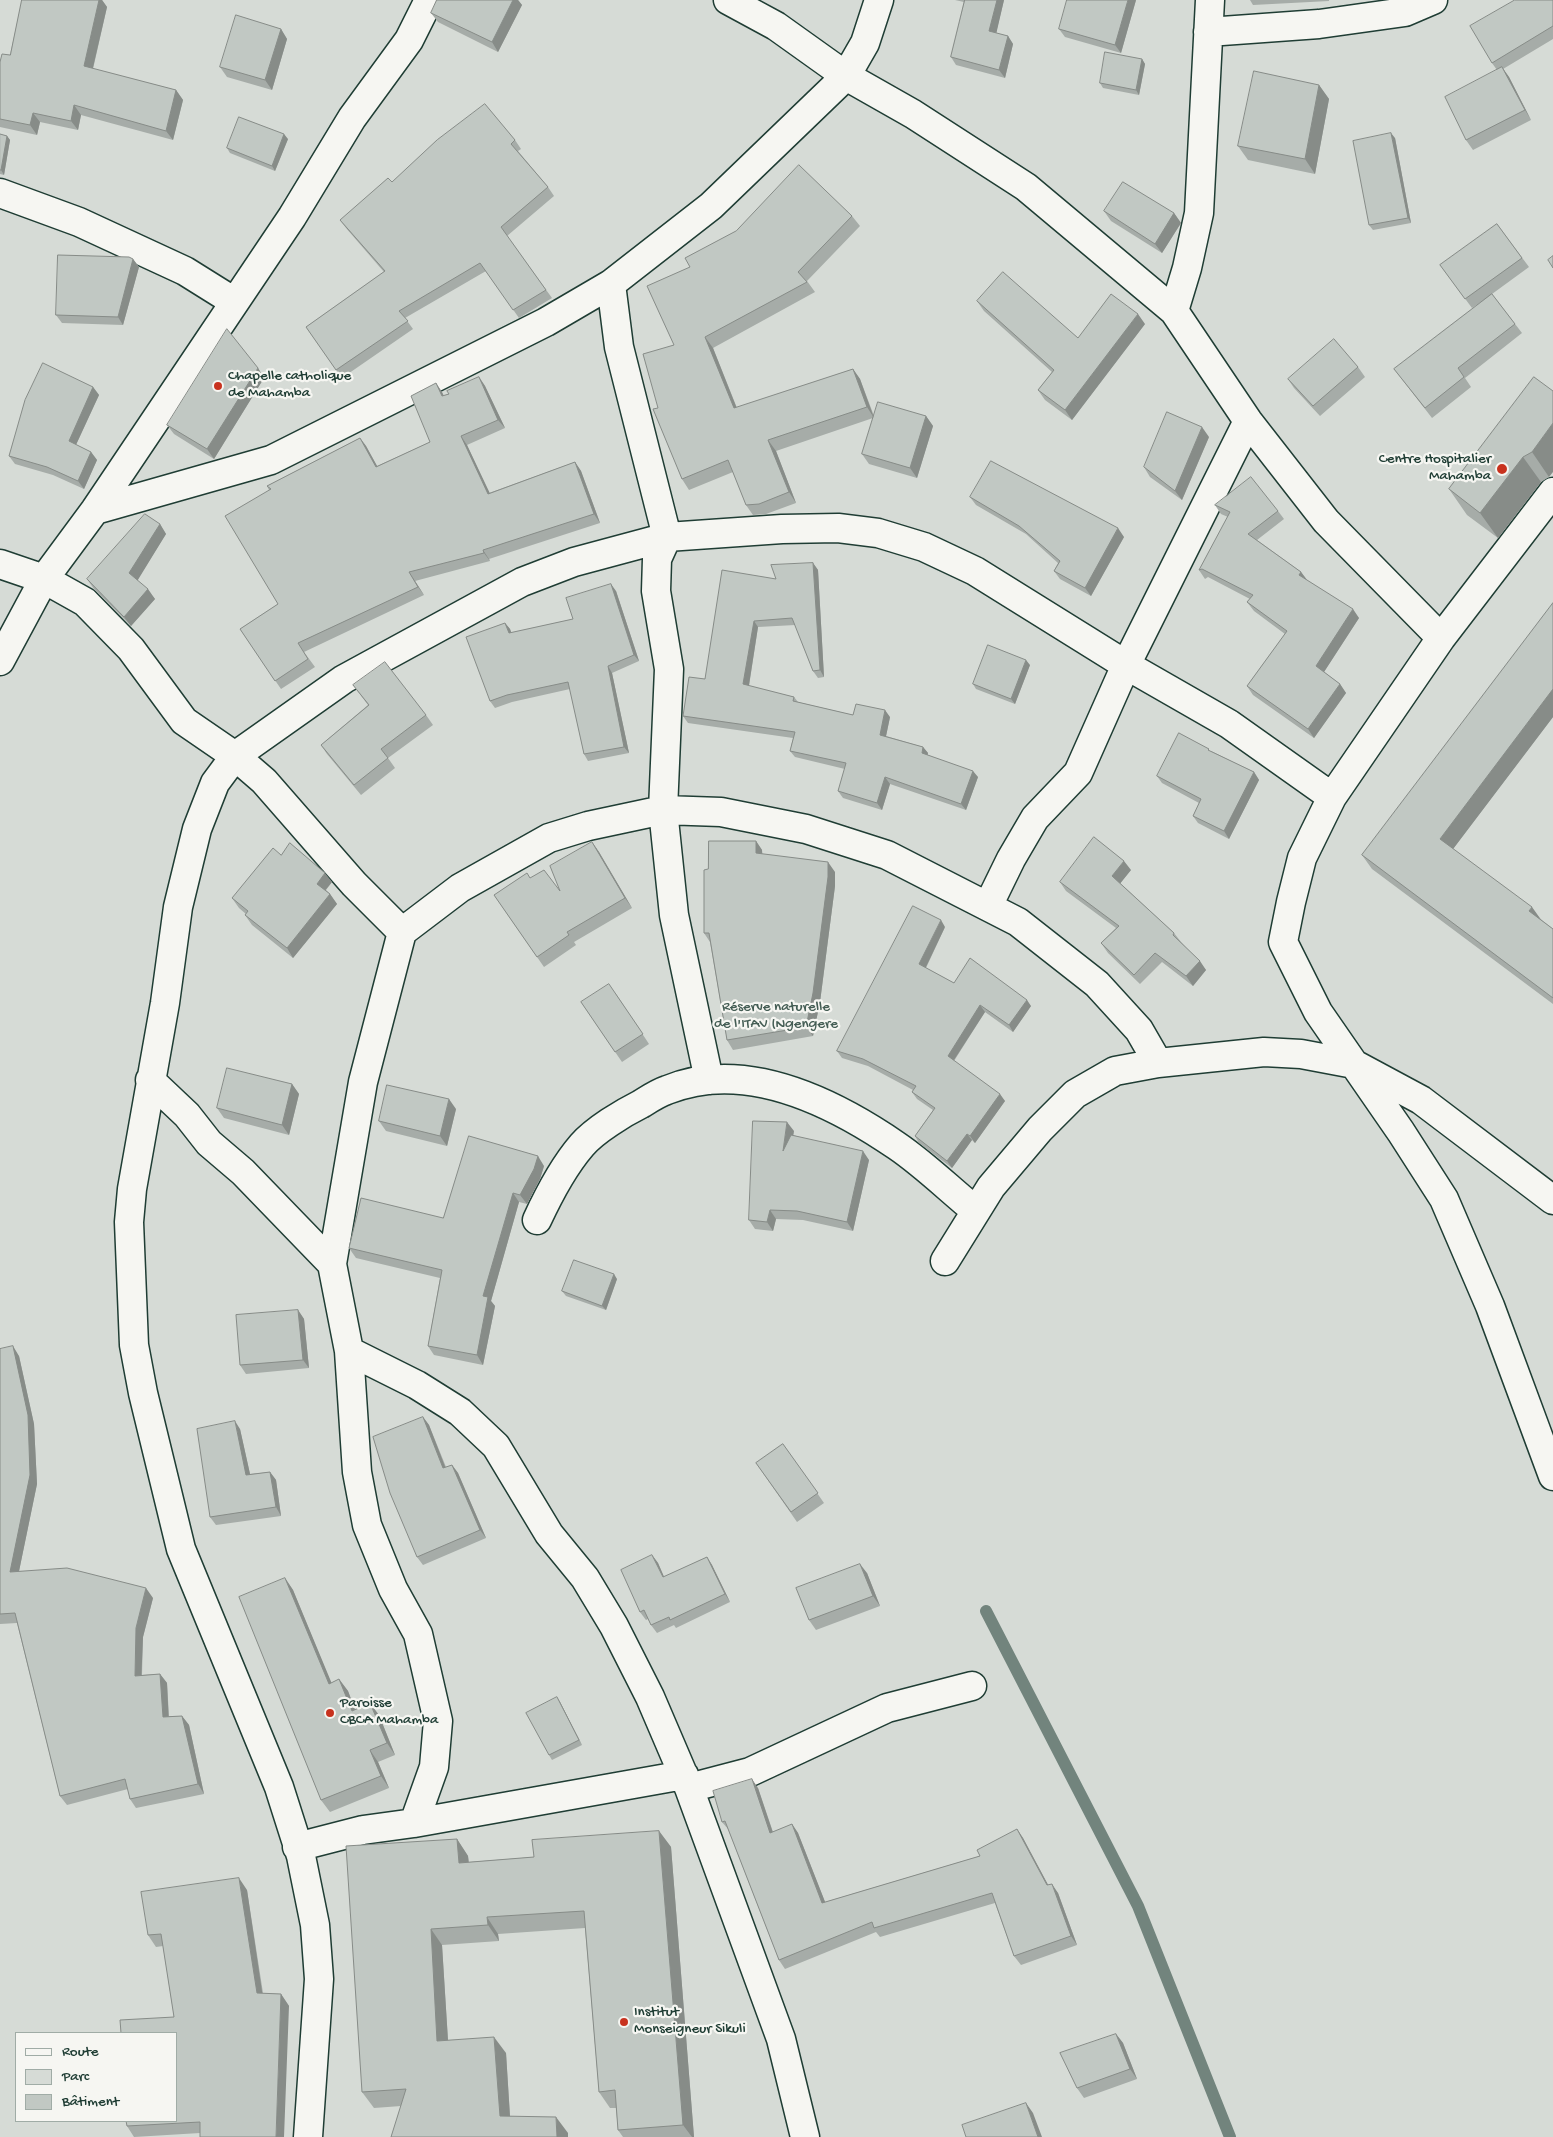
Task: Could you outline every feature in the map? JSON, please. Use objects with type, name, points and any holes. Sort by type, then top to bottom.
[{"type":"street","points":[[0,661],[44,579],[95,510],[233,302],[292,217],[352,118],[409,40],[429,0]]},
{"type":"street","points":[[728,0],[776,26],[846,76],[912,114],[1026,187],[1174,311],[1248,421],[1326,521],[1441,638]]},
{"type":"street","points":[[95,510],[270,460],[546,322],[611,284],[711,206],[846,76],[865,43],[878,0]]},
{"type":"street","points":[[1174,311],[1187,268],[1199,213],[1210,0]]},
{"type":"street","points":[[1208,32],[1319,24],[1386,15],[1405,12],[1433,0]]},
{"type":"street","points":[[0,193],[79,222],[185,271],[233,302]]},
{"type":"street","points":[[611,284],[619,348],[667,536],[657,559],[656,583],[669,669],[663,810],[674,915],[708,1080]]},
{"type":"street","points":[[988,906],[1035,818],[1078,773],[1126,666],[1248,421]]},
{"type":"street","points":[[1553,492],[1441,638],[1332,797],[1302,858],[1283,942],[1318,1012],[1444,1199],[1490,1306],[1553,1476]]},
{"type":"street","points":[[308,2137],[319,1979],[315,1925],[297,1847],[279,1787],[181,1549],[143,1393],[134,1345],[129,1222],[132,1189],[165,1003],[178,907],[197,829],[215,783],[235,756],[344,678],[522,582],[574,562],[667,536],[782,529],[838,528],[878,533],[924,547],[975,571],[1126,666],[1229,724],[1332,797]]},
{"type":"street","points":[[0,564],[44,579],[85,602],[131,649],[184,721],[235,756],[264,781],[354,884],[402,932]]},
{"type":"street","points":[[414,1823],[434,1767],[438,1721],[418,1634],[393,1589],[367,1525],[358,1472],[349,1351],[332,1264],[363,1082],[402,932],[460,888],[550,838],[588,826],[663,810],[721,812],[806,829],[887,855],[1018,922],[1097,984],[1139,1030],[1158,1063]]},
{"type":"street","points":[[945,1261],[991,1187],[1034,1136],[1075,1094],[1115,1071],[1158,1063],[1264,1052],[1300,1054],[1354,1064],[1421,1100],[1553,1200]]},
{"type":"street","points":[[150,1080],[187,1115],[209,1143],[243,1172],[332,1264]]},
{"type":"street","points":[[537,1220],[550,1192],[583,1144],[622,1114],[668,1090],[708,1080],[746,1081],[777,1086],[840,1110],[898,1147],[976,1211]]},
{"type":"street","points":[[349,1351],[417,1386],[460,1412],[496,1446],[549,1534],[585,1578],[614,1626],[650,1697],[687,1782],[781,2039],[805,2137]]},
{"type":"street","points":[[297,1847],[363,1830],[750,1772],[887,1708],[972,1686]]},
{"type":"green space","name":"Réserve naturelle de l'ITAV (Ngengere","points":[[0,0],[1553,0],[1553,2137],[0,2137]]},
{"type":"building","points":[[22,0],[99,0],[84,66],[176,90],[166,131],[74,105],[71,121],[33,113],[30,125],[0,119],[0,62],[2,54],[10,55]]},
{"type":"building","points":[[437,0],[513,0],[492,42],[431,13]]},
{"type":"building","points":[[965,0],[997,0],[989,31],[1008,36],[999,70],[951,57]]},
{"type":"building","points":[[1067,0],[1128,0],[1115,45],[1059,29]]},
{"type":"building","points":[[1515,0],[1553,0],[1553,26],[1492,63],[1470,26]]},
{"type":"building","points":[[236,15],[281,29],[265,80],[220,67]]},
{"type":"building","points":[[1105,52],[1142,59],[1136,90],[1100,83]]},
{"type":"building","points":[[1502,67],[1525,110],[1466,140],[1445,97]]},
{"type":"building","points":[[1254,71],[1319,85],[1305,159],[1238,146]]},
{"type":"building","points":[[485,104],[515,140],[511,144],[548,187],[501,227],[546,290],[513,310],[480,263],[399,311],[408,321],[336,370],[306,327],[385,271],[340,220],[388,178],[392,182],[437,140]]},
{"type":"building","points":[[239,117],[284,134],[272,166],[227,148]]},
{"type":"building","points":[[1391,133],[1408,218],[1369,225],[1353,141]]},
{"type":"building","points":[[0,134],[7,136],[1,170],[0,170]]},
{"type":"building","points":[[799,165],[852,216],[798,272],[807,282],[705,337],[734,408],[853,369],[867,407],[768,440],[789,492],[759,504],[746,505],[728,460],[682,479],[653,409],[658,408],[643,354],[674,345],[647,286],[690,267],[685,258],[736,231]]},
{"type":"building","points":[[1123,182],[1174,213],[1155,244],[1104,211]]},
{"type":"building","points":[[1497,224],[1522,258],[1465,299],[1440,265]]},
{"type":"building","points":[[58,255],[129,257],[133,259],[118,317],[56,315]]},
{"type":"building","points":[[1553,256],[1553,268],[1548,260]]},
{"type":"building","points":[[1003,272],[1078,338],[1111,294],[1138,314],[1065,410],[1038,390],[1054,370],[977,301]]},
{"type":"building","points":[[1492,294],[1515,324],[1458,368],[1464,377],[1425,408],[1394,369]]},
{"type":"building","points":[[227,329],[258,368],[207,449],[167,425]]},
{"type":"building","points":[[1334,339],[1358,367],[1313,406],[1288,379]]},
{"type":"building","points":[[43,363],[93,387],[69,441],[91,452],[78,481],[47,467],[9,456],[25,400]]},
{"type":"building","points":[[479,377],[498,420],[461,436],[488,494],[575,462],[594,514],[483,550],[484,553],[409,572],[418,587],[298,643],[308,659],[275,681],[240,629],[278,604],[225,516],[271,489],[267,486],[360,438],[376,467],[430,442],[411,396],[436,383],[442,396],[449,394],[447,391]]},
{"type":"building","points":[[1534,377],[1553,391],[1553,423],[1532,452],[1523,457],[1480,513],[1449,489]]},
{"type":"building","points":[[878,402],[926,416],[910,468],[862,454]]},
{"type":"building","points":[[1167,412],[1202,427],[1175,491],[1144,467]]},
{"type":"building","points":[[991,461],[1118,528],[1085,588],[1054,571],[1060,561],[1019,526],[970,497]]},
{"type":"building","points":[[1251,477],[1278,511],[1248,534],[1301,572],[1299,575],[1353,609],[1316,666],[1340,684],[1308,729],[1247,686],[1287,631],[1247,602],[1253,595],[1202,569],[1199,570],[1230,512],[1215,505]]},
{"type":"building","points":[[145,514],[160,524],[129,573],[148,589],[124,617],[87,579]]},
{"type":"building","points":[[813,563],[820,670],[813,671],[792,618],[754,621],[743,684],[794,697],[793,701],[853,715],[856,704],[885,710],[880,735],[923,747],[922,753],[973,771],[961,804],[885,777],[877,803],[838,791],[846,763],[790,751],[795,732],[683,716],[689,677],[705,679],[722,570],[776,579],[771,565]]},
{"type":"building","points":[[611,584],[634,655],[608,666],[624,747],[584,754],[568,682],[507,695],[490,701],[466,637],[505,623],[509,633],[573,619],[566,598]]},
{"type":"building","points":[[1553,603],[1553,689],[1440,839],[1532,907],[1529,911],[1553,929],[1553,998],[1362,855]]},
{"type":"building","points":[[988,645],[1026,660],[1011,699],[973,684]]},
{"type":"building","points":[[385,662],[426,715],[381,749],[388,758],[354,785],[321,745],[369,705],[353,685]]},
{"type":"building","points":[[1179,733],[1208,750],[1254,772],[1224,831],[1193,816],[1201,799],[1157,776]]},
{"type":"building","points":[[1094,837],[1124,861],[1112,876],[1174,933],[1173,935],[1200,961],[1186,976],[1155,953],[1134,975],[1101,943],[1119,926],[1060,882]]},
{"type":"building","points":[[709,841],[756,841],[756,853],[828,862],[828,877],[813,993],[806,1027],[727,1040],[709,933],[704,933],[704,870],[708,869]]},
{"type":"building","points":[[592,842],[625,898],[567,932],[569,935],[537,957],[494,895],[527,873],[530,878],[544,870],[560,891],[550,866]]},
{"type":"building","points":[[290,843],[325,873],[317,884],[330,894],[287,948],[245,915],[248,911],[232,898],[273,848],[281,855]]},
{"type":"building","points":[[913,906],[941,920],[919,964],[954,983],[970,958],[1027,1000],[1009,1025],[980,1005],[948,1056],[1000,1094],[970,1136],[967,1134],[947,1161],[915,1136],[935,1108],[912,1092],[916,1086],[863,1059],[837,1051]]},
{"type":"building","points":[[609,984],[643,1034],[615,1052],[581,1002]]},
{"type":"building","points":[[227,1068],[292,1084],[282,1125],[217,1108]]},
{"type":"building","points":[[387,1085],[449,1099],[440,1136],[379,1121]]},
{"type":"building","points":[[753,1121],[787,1122],[783,1151],[791,1135],[863,1151],[847,1222],[797,1211],[770,1210],[767,1222],[749,1220]]},
{"type":"building","points":[[469,1136],[538,1156],[534,1169],[520,1195],[513,1193],[483,1296],[488,1297],[477,1355],[428,1346],[442,1270],[349,1248],[361,1198],[443,1218]]},
{"type":"building","points":[[574,1260],[614,1274],[602,1306],[562,1291]]},
{"type":"building","points":[[298,1310],[303,1360],[240,1365],[236,1315]]},
{"type":"building","points":[[13,1346],[28,1415],[30,1475],[10,1572],[67,1568],[146,1588],[136,1628],[135,1676],[160,1674],[163,1717],[182,1716],[198,1784],[130,1799],[125,1779],[60,1796],[15,1613],[0,1614],[0,1349]]},
{"type":"building","points":[[423,1417],[443,1468],[452,1465],[480,1530],[417,1557],[390,1493],[373,1437]]},
{"type":"building","points":[[235,1421],[246,1475],[270,1472],[276,1507],[210,1517],[197,1429]]},
{"type":"building","points":[[783,1444],[818,1493],[791,1512],[756,1463]]},
{"type":"building","points":[[652,1555],[663,1577],[707,1557],[725,1594],[670,1620],[669,1617],[651,1625],[644,1610],[640,1612],[621,1570]]},
{"type":"building","points":[[860,1564],[873,1596],[809,1620],[796,1588]]},
{"type":"building","points":[[285,1578],[329,1684],[339,1679],[352,1711],[370,1703],[387,1743],[370,1750],[381,1776],[321,1800],[239,1597]]},
{"type":"building","points":[[557,1697],[579,1740],[549,1755],[526,1713]]},
{"type":"building","points":[[752,1779],[770,1833],[792,1824],[822,1903],[980,1856],[977,1850],[1017,1829],[1047,1885],[1052,1884],[1071,1936],[1014,1956],[992,1893],[874,1928],[872,1922],[779,1960],[725,1821],[722,1822],[713,1791]]},
{"type":"building","points":[[659,1831],[683,2125],[618,2130],[615,2090],[599,2092],[584,1911],[487,1917],[488,1925],[431,1929],[437,2041],[494,2037],[500,2116],[556,2117],[557,2137],[391,2137],[406,2089],[362,2092],[346,1846],[457,1839],[459,1863],[534,1857],[532,1840]]},
{"type":"building","points":[[239,1878],[257,1993],[281,1994],[276,2137],[200,2137],[200,2122],[127,2126],[126,2122],[178,2122],[178,2032],[121,2032],[120,2020],[174,2017],[161,1934],[148,1935],[141,1892]]},
{"type":"building","points":[[1116,2034],[1130,2069],[1077,2088],[1060,2053]]},
{"type":"building","points":[[1026,2103],[1038,2137],[966,2137],[962,2125]]},
{"type":"waterway","points":[[986,1611],[1138,1906],[1230,2137]]},
{"type":"place","name":"Chapelle catholique de Mahamba","points":[[218,386]]},
{"type":"place","name":"Centre Hospitalier Mahamba","points":[[1502,469]]},
{"type":"place","name":"Paroisse CBCA Mahamba","points":[[330,1713]]},
{"type":"place","name":"Institut Monseigneur Sikuli","points":[[624,2022]]}]
